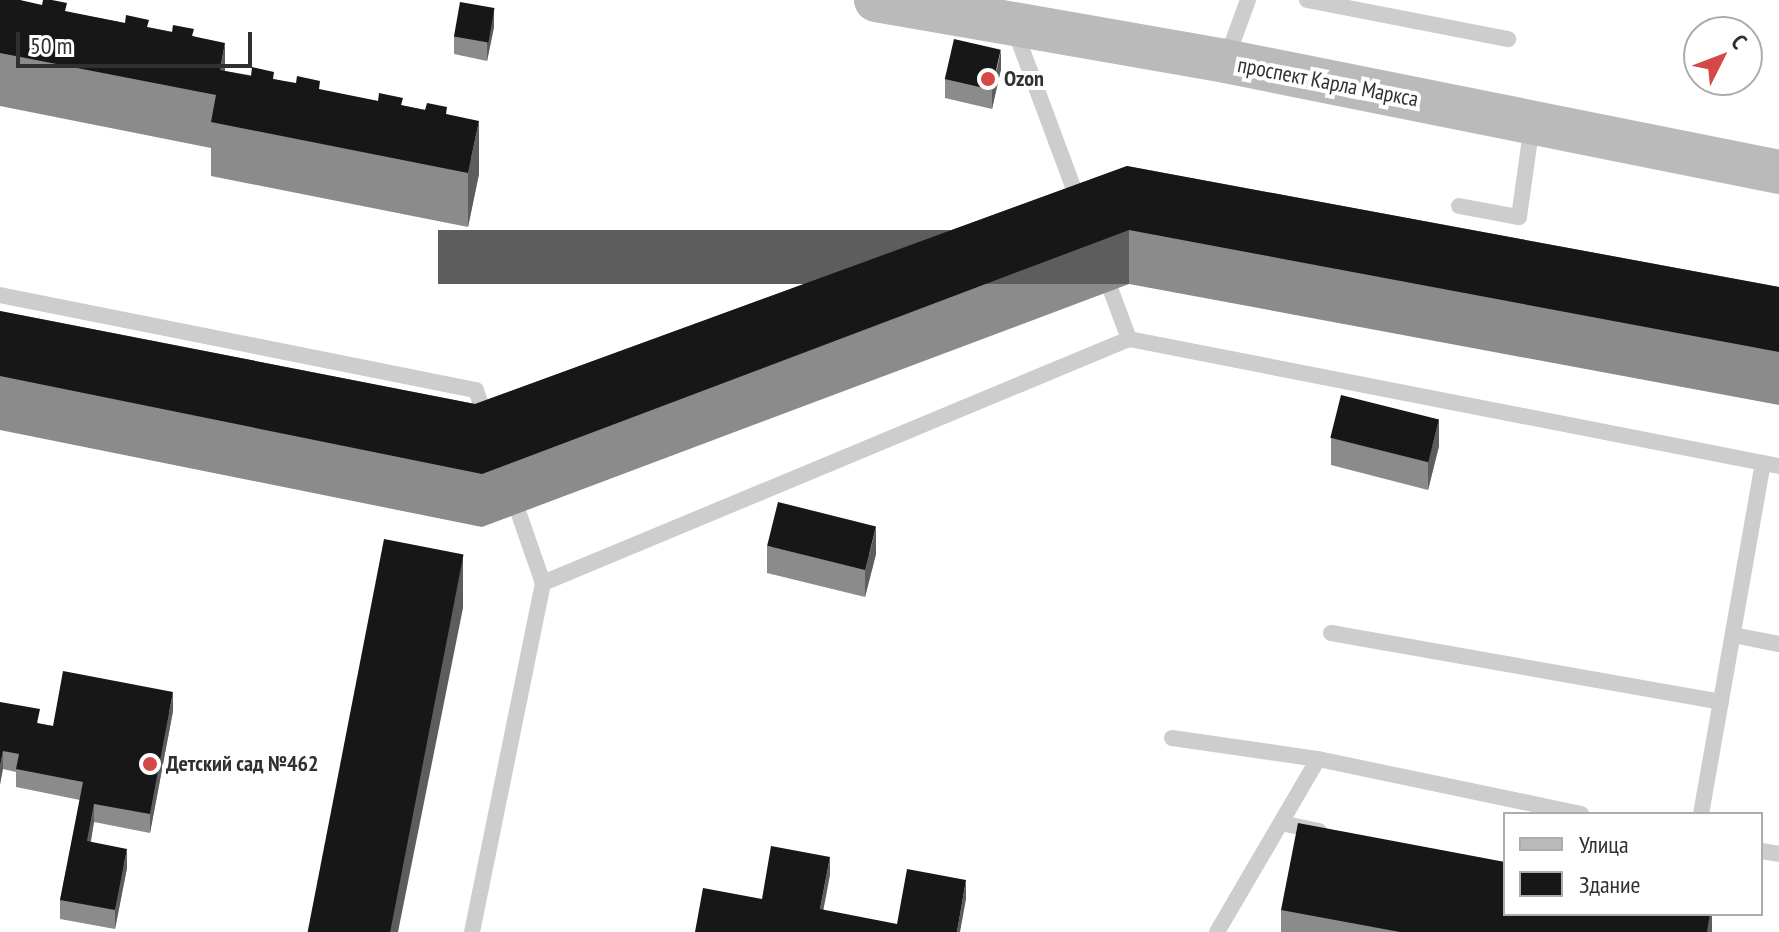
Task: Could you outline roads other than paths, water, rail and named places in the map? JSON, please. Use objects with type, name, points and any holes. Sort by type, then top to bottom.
[{"type":"main road","name":"проспект Карла Маркса","points":[[876,0],[952,7],[1014,27],[1225,61],[1779,172]]},
{"type":"lane","points":[[1225,61],[1248,0]]},
{"type":"lane","points":[[1307,0],[1508,39]]},
{"type":"lane","points":[[1014,27],[1085,220]]},
{"type":"lane","points":[[1459,206],[1519,217],[1532,122]]},
{"type":"lane","points":[[1096,249],[1129,339]]},
{"type":"lane","points":[[0,295],[476,390],[491,434]]},
{"type":"lane","points":[[543,583],[1129,339],[1771,464],[1733,635],[1701,812]]},
{"type":"lane","points":[[472,932],[543,583],[507,479]]},
{"type":"lane","points":[[1331,633],[1721,702]]},
{"type":"lane","points":[[1733,635],[1779,644]]},
{"type":"lane","points":[[1172,738],[1318,759],[1571,812]]},
{"type":"lane","points":[[1217,932],[1318,759]]},
{"type":"lane","points":[[1281,823],[1341,835]]},
{"type":"place","name":"Ozon","points":[[988,79]]},
{"type":"place","name":"Детский сад №462","points":[[150,764]]}]
